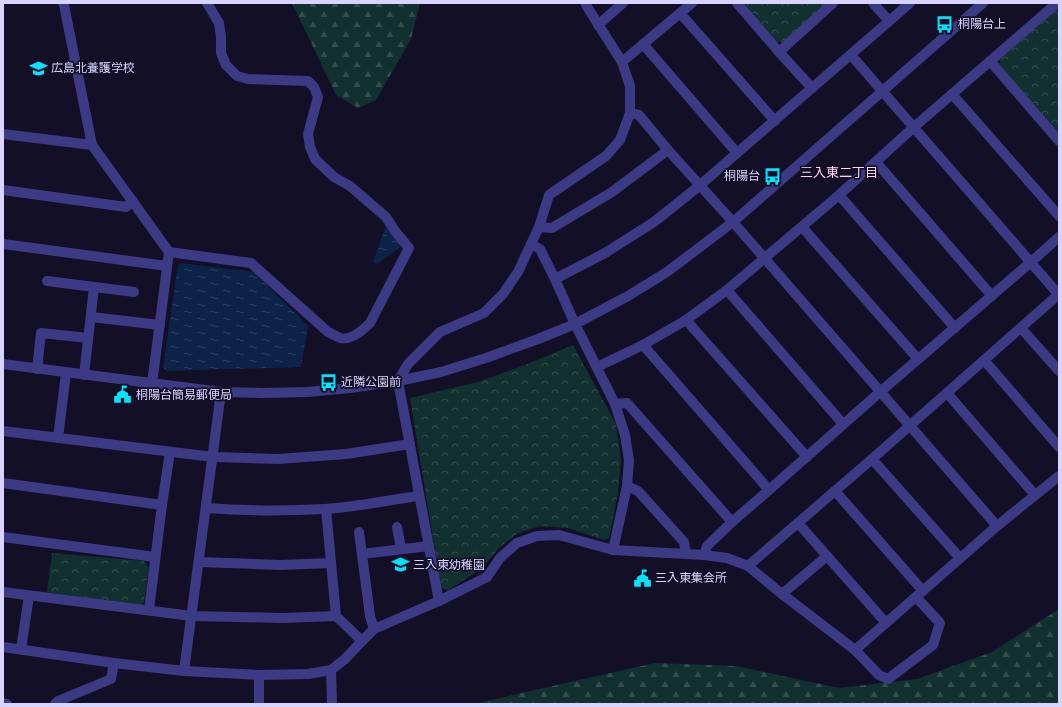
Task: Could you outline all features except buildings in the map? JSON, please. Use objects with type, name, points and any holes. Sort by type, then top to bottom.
[{"type":"street","points":[[63,3],[92,145],[169,252],[152,384]]},
{"type":"street","points":[[169,252],[251,263],[328,332],[341,338],[350,337],[362,331],[370,323],[409,248],[386,217],[350,186],[334,177],[315,159],[310,147],[308,134],[318,97],[314,86],[308,81],[248,79],[237,76],[226,66],[221,53],[219,23],[207,3]]},
{"type":"street","points":[[439,601],[398,381],[408,364],[440,332],[484,313],[503,294],[518,272],[539,227],[549,195],[606,156],[620,140],[630,113],[630,86],[622,62],[598,25],[586,3]]},
{"type":"street","points":[[598,25],[623,3]]},
{"type":"street","points":[[622,62],[692,3]]},
{"type":"street","points":[[737,3],[812,88]]},
{"type":"street","points":[[779,52],[833,3]]},
{"type":"street","points":[[873,3],[889,21]]},
{"type":"street","points":[[555,279],[605,253],[648,226],[700,186],[910,3]]},
{"type":"street","points":[[3,364],[221,392],[307,392],[398,381],[441,372],[486,358],[538,339],[576,324],[628,296],[667,272],[733,222],[983,3]]},
{"type":"street","points":[[597,367],[643,345],[686,320],[727,290],[839,195],[914,127],[1057,3]]},
{"type":"street","points":[[680,13],[776,121]]},
{"type":"street","points":[[643,44],[737,153]]},
{"type":"street","points":[[748,566],[910,426],[1059,294],[851,54]]},
{"type":"street","points":[[990,61],[1059,141]]},
{"type":"street","points":[[952,94],[1059,216]]},
{"type":"street","points":[[630,113],[639,115],[997,526]]},
{"type":"street","points":[[3,134],[92,145]]},
{"type":"street","points":[[539,227],[552,228],[612,192],[668,150]]},
{"type":"street","points":[[876,162],[992,296]]},
{"type":"street","points":[[3,190],[126,207],[133,201]]},
{"type":"street","points":[[839,195],[955,328]]},
{"type":"street","points":[[802,227],[918,359]]},
{"type":"street","points":[[704,555],[706,546],[732,522],[1059,237]]},
{"type":"street","points":[[3,244],[167,266]]},
{"type":"street","points":[[531,244],[540,249],[555,279],[615,404],[625,435],[629,460],[627,486],[612,550]]},
{"type":"street","points":[[47,281],[134,292]]},
{"type":"street","points":[[84,375],[94,287]]},
{"type":"street","points":[[727,290],[843,424]]},
{"type":"street","points":[[90,317],[160,325]]},
{"type":"street","points":[[686,320],[807,457]]},
{"type":"street","points":[[1021,328],[1059,371]]},
{"type":"street","points":[[37,369],[41,333],[88,338]]},
{"type":"street","points":[[643,345],[770,490]]},
{"type":"street","points":[[984,360],[1059,447]]},
{"type":"street","points":[[58,438],[66,373]]},
{"type":"street","points":[[184,671],[221,392]]},
{"type":"street","points":[[947,393],[1035,495]]},
{"type":"street","points":[[615,404],[628,403],[732,522]]},
{"type":"street","points":[[3,431],[213,457],[278,459],[338,455],[410,444]]},
{"type":"street","points":[[149,610],[170,452]]},
{"type":"street","points":[[872,459],[960,558]]},
{"type":"street","points":[[855,650],[997,526],[1059,476]]},
{"type":"street","points":[[3,483],[162,505]]},
{"type":"street","points":[[627,486],[638,491],[684,542],[686,554]]},
{"type":"street","points":[[3,647],[114,663],[184,671],[259,675],[308,674],[331,670],[345,659],[374,629],[439,601],[487,577],[500,558],[517,543],[537,536],[559,535],[612,550],[704,555],[727,558],[748,566],[855,650],[879,676],[888,679],[933,645],[940,623],[920,594],[835,491]]},
{"type":"street","points":[[206,508],[253,511],[326,509],[419,496]]},
{"type":"street","points":[[326,509],[336,616],[362,641]]},
{"type":"street","points":[[798,523],[886,623]]},
{"type":"street","points":[[397,527],[401,549]]},
{"type":"street","points":[[359,532],[370,616],[374,629]]},
{"type":"street","points":[[3,537],[155,557]]},
{"type":"street","points":[[362,554],[429,546]]},
{"type":"street","points":[[782,594],[827,556]]},
{"type":"street","points":[[199,562],[280,565],[331,563]]},
{"type":"street","points":[[3,592],[192,616],[283,618],[336,616]]},
{"type":"street","points":[[21,650],[29,596]]},
{"type":"street","points":[[55,704],[58,701],[111,679],[114,663]]},
{"type":"street","points":[[331,670],[332,704]]},
{"type":"street","points":[[259,675],[259,704]]},
{"type":"green space","points":[[292,3],[420,3],[411,39],[376,100],[358,108],[336,95]]},
{"type":"green space","points":[[744,3],[828,3],[783,42],[776,42]]},
{"type":"green space","points":[[1059,8],[1059,134],[999,64],[1001,58]]},
{"type":"green space","points":[[573,345],[616,424],[621,460],[618,493],[609,538],[604,540],[567,528],[540,526],[518,533],[499,548],[482,568],[447,591],[441,587],[410,398],[478,382],[525,365]]},
{"type":"green space","points":[[52,553],[144,561],[149,567],[144,602],[139,606],[47,592]]},
{"type":"green space","points":[[1059,609],[1059,704],[473,704],[655,663],[736,666],[839,688],[917,679],[992,652]]},
{"type":"water","points":[[386,226],[401,247],[377,264],[373,262]]},
{"type":"water","points":[[181,263],[254,272],[308,326],[301,367],[166,371],[163,367],[178,265]]},
{"type":"place","name":"桐陽台上","points":[[945,24]]},
{"type":"place","name":"広島北養護学校","points":[[38,68]]},
{"type":"place","name":"桐陽台","points":[[773,176]]},
{"type":"place","name":"近隣公園前","points":[[328,382]]},
{"type":"place","name":"桐陽台簡易郵便局","points":[[123,395]]},
{"type":"place","name":"三入東幼稚園","points":[[400,565]]},
{"type":"place","name":"三入東集会所","points":[[642,578]]},
{"type":"district","name":"三入東二丁目","points":[[839,172]]}]
